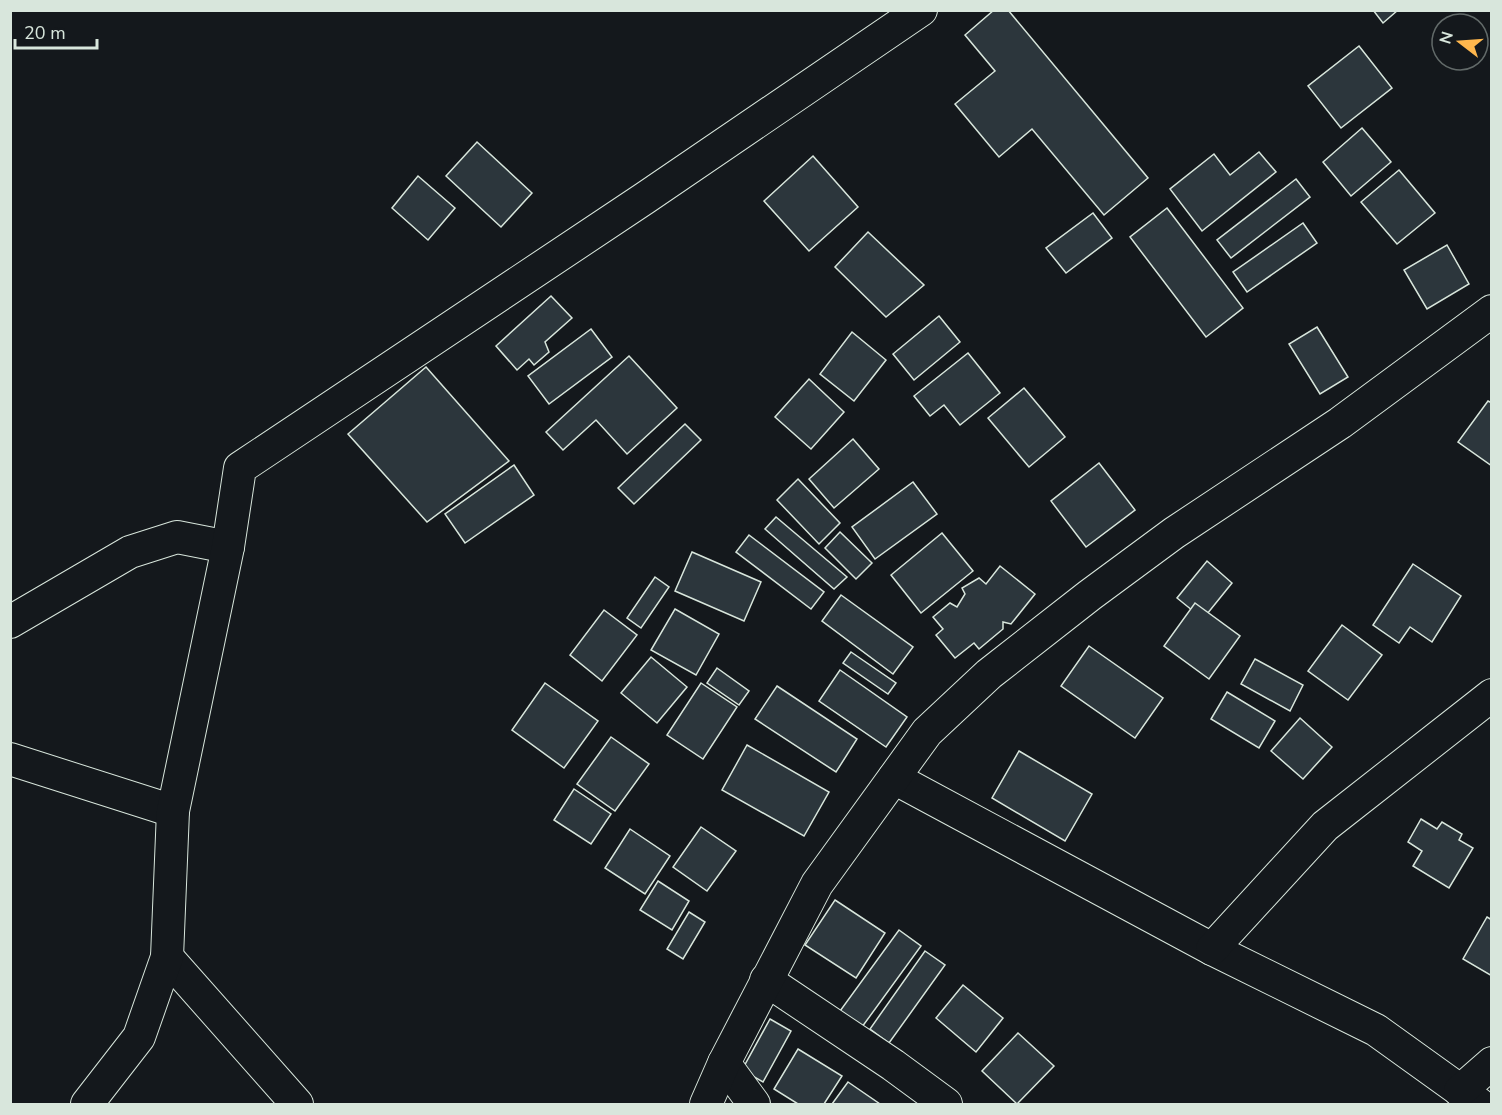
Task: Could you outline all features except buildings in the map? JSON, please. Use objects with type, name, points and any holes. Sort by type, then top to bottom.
[{"type":"street","points":[[87,1104],[139,1037],[167,957],[173,811],[228,547],[240,468],[645,198],[921,10]]},
{"type":"street","points":[[706,1104],[766,980],[818,884],[927,732],[989,674],[1174,533],[1340,423],[1491,311]]},
{"type":"street","points":[[10,622],[130,552],[177,537],[228,547]]},
{"type":"street","points":[[1212,949],[1325,826],[1491,695]]},
{"type":"street","points":[[10,759],[173,811]]},
{"type":"street","points":[[894,778],[1212,949],[1376,1030],[1469,1098],[1491,1063]]},
{"type":"street","points":[[167,957],[297,1104]]},
{"type":"street","points":[[766,980],[893,1065],[946,1104]]},
{"type":"street","points":[[724,1063],[754,1104]]}]
